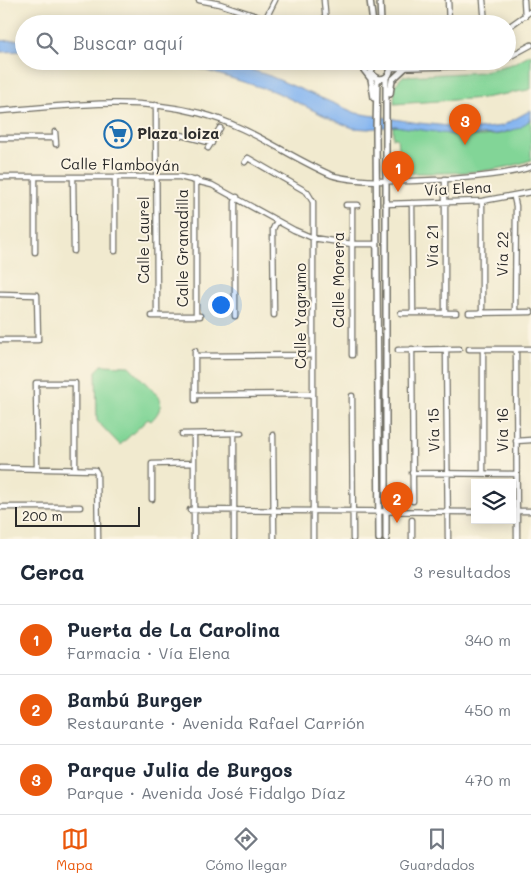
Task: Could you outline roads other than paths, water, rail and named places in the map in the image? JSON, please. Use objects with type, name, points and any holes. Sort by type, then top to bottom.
[{"type":"main road","points":[[370,0],[372,15]]},
{"type":"main road","points":[[380,0],[381,15]]},
{"type":"main road","points":[[364,70],[371,79],[376,105]]},
{"type":"main road","points":[[372,70],[372,74],[377,79],[376,244],[379,539]]},
{"type":"main road","points":[[388,108],[386,78],[390,70]]},
{"type":"main road","points":[[386,539],[386,118],[391,83],[403,70]]},
{"type":"main road","points":[[377,79],[386,78]]},
{"type":"street","points":[[198,0],[220,4],[256,15]]},
{"type":"street","points":[[268,15],[275,0]]},
{"type":"street","points":[[324,0],[325,15]]},
{"type":"street","points":[[448,0],[449,15]]},
{"type":"street","points":[[483,0],[484,15]]},
{"type":"street","points":[[524,0],[525,16]]},
{"type":"street","points":[[516,22],[531,11]]},
{"type":"street","points":[[516,53],[531,45]]},
{"type":"street","points":[[0,111],[117,104],[156,105],[199,113],[238,126],[263,137],[330,175],[352,180],[489,177],[531,167]]},
{"type":"street","name":"Calle Laurel","points":[[156,105],[157,176],[154,316],[198,316]]},
{"type":"street","points":[[208,148],[220,128]]},
{"type":"street","points":[[55,132],[56,144]]},
{"type":"street","points":[[156,134],[177,134],[212,143]]},
{"type":"street","points":[[0,138],[55,138]]},
{"type":"street","name":"Calle Yagrumo","points":[[246,160],[311,197],[313,202],[313,539]]},
{"type":"street","points":[[115,176],[115,251]]},
{"type":"street","name":"Calle Flamboyán","points":[[0,177],[180,177],[196,180],[237,197],[313,238],[352,244],[376,244]]},
{"type":"street","points":[[35,177],[35,252]]},
{"type":"street","points":[[73,177],[74,251]]},
{"type":"street","name":"Vía 21","points":[[445,179],[445,313]]},
{"type":"street","name":"Calle Granadilla","points":[[196,180],[198,316]]},
{"type":"street","name":"Vía Elena","points":[[386,204],[482,201],[514,197],[531,192]]},
{"type":"street","points":[[235,316],[234,202],[237,197]]},
{"type":"street","name":"Vía 22","points":[[514,197],[516,206],[515,312]]},
{"type":"street","name":"Vía 22","points":[[482,201],[482,312]]},
{"type":"street","name":"Vía 21","points":[[412,203],[413,312]]},
{"type":"street","points":[[346,205],[358,205]]},
{"type":"street","name":"Calle Morera","points":[[352,205],[352,355]]},
{"type":"street","points":[[274,315],[273,229],[277,220]]},
{"type":"street","points":[[0,294],[37,295],[38,340],[0,340]]},
{"type":"street","points":[[469,313],[531,312]]},
{"type":"street","points":[[401,313],[456,313]]},
{"type":"street","name":"Vía 15","points":[[412,349],[413,501]]},
{"type":"street","name":"Vía 15","points":[[446,349],[448,539]]},
{"type":"street","points":[[398,350],[459,349]]},
{"type":"street","points":[[469,349],[531,349]]},
{"type":"street","name":"Vía 16","points":[[483,349],[483,473]]},
{"type":"street","name":"Vía 16","points":[[516,349],[516,479]]},
{"type":"street","points":[[313,355],[195,353],[195,398],[313,394]]},
{"type":"street","points":[[37,468],[36,383],[75,383],[75,468]]},
{"type":"street","points":[[352,396],[353,539]]},
{"type":"street","points":[[234,433],[234,539]]},
{"type":"street","points":[[182,434],[241,433]]},
{"type":"street","points":[[194,434],[192,510],[194,539]]},
{"type":"street","points":[[273,436],[274,539]]},
{"type":"street","points":[[516,440],[531,440]]},
{"type":"street","points":[[152,499],[152,464],[194,463]]},
{"type":"street","points":[[0,468],[92,468],[97,474],[98,539]]},
{"type":"street","points":[[412,473],[516,474]]},
{"type":"street","points":[[0,507],[80,507]]},
{"type":"street","points":[[192,510],[471,512]]},
{"type":"street","points":[[516,511],[531,512]]},
{"type":"street","points":[[412,520],[412,539]]},
{"type":"street","name":"Vía 16","points":[[515,524],[517,539]]},
{"type":"water","points":[[15,40],[15,51],[0,52],[0,41]]},
{"type":"water","points":[[204,70],[252,70],[356,113],[419,123],[478,129],[502,126],[531,110],[531,119],[520,128],[498,134],[462,136],[395,126],[368,129],[353,128],[276,92]]},
{"type":"place","name":"Plaza loiza","points":[[118,134]]},
{"type":"place","name":"Parque Julia de Burgos","points":[[465,145]]},
{"type":"place","name":"Puerta de La Carolina","points":[[398,192]]},
{"type":"place","name":"Bambú Burger","points":[[397,523]]}]
